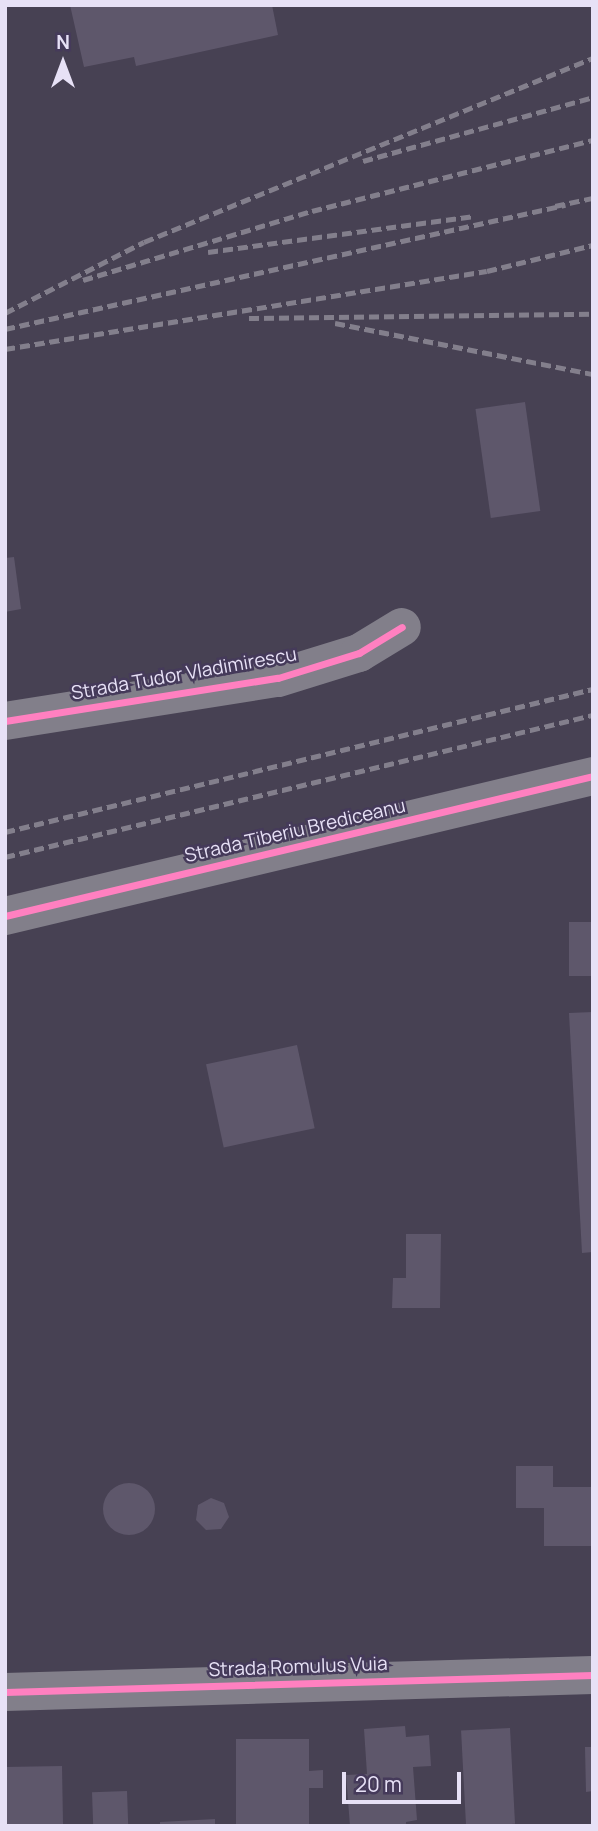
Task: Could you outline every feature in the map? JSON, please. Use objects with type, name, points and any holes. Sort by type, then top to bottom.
[{"type":"street","name":"Strada Tudor Vladimirescu","points":[[5,721],[278,678],[359,653],[402,627]]},
{"type":"street","name":"Strada Tiberiu Brediceanu","points":[[5,916],[593,776]]},
{"type":"street","name":"Strada Romulus Vuia","points":[[5,1692],[593,1675]]},
{"type":"building","points":[[70,5],[272,5],[278,35],[136,66],[134,57],[84,67]]},
{"type":"building","points":[[525,402],[540,511],[491,518],[475,409]]},
{"type":"building","points":[[14,557],[21,609],[5,612],[5,558]]},
{"type":"building","points":[[569,922],[593,922],[593,976],[569,976]]},
{"type":"building","points":[[593,1012],[593,1252],[582,1253],[569,1013]]},
{"type":"building","points":[[297,1045],[315,1128],[224,1147],[206,1064]]},
{"type":"building","points":[[406,1234],[441,1234],[440,1308],[392,1308],[393,1278],[406,1278]]},
{"type":"building","points":[[516,1466],[553,1466],[553,1487],[593,1487],[593,1546],[544,1546],[544,1508],[516,1508]]},
{"type":"building","points":[[129,1483],[148,1490],[155,1509],[148,1528],[129,1535],[110,1528],[103,1509],[110,1490]]},
{"type":"building","points":[[211,1498],[224,1503],[229,1517],[221,1529],[206,1530],[196,1520],[198,1505]]},
{"type":"building","points":[[405,1726],[406,1737],[429,1735],[431,1766],[413,1767],[417,1820],[406,1822],[406,1826],[350,1826],[346,1775],[367,1774],[364,1729]]},
{"type":"building","points":[[510,1728],[515,1824],[466,1826],[461,1731]]},
{"type":"building","points":[[236,1739],[309,1739],[309,1771],[323,1770],[323,1788],[309,1788],[309,1826],[236,1826]]},
{"type":"building","points":[[585,1747],[593,1747],[593,1791],[586,1792]]},
{"type":"building","points":[[62,1766],[63,1826],[6,1826],[5,1767]]},
{"type":"building","points":[[127,1791],[128,1826],[93,1826],[92,1792]]},
{"type":"building","points":[[215,1819],[215,1826],[160,1826],[160,1822]]},
{"type":"railway","points":[[5,313],[144,242],[593,58]]},
{"type":"railway","points":[[363,161],[593,97]]},
{"type":"railway","points":[[83,280],[312,211],[593,140]]},
{"type":"railway","points":[[555,206],[593,198]]},
{"type":"railway","points":[[5,329],[565,205]]},
{"type":"railway","points":[[208,252],[475,216]]},
{"type":"railway","points":[[5,349],[487,271],[593,245]]},
{"type":"railway","points":[[249,318],[593,314]]},
{"type":"railway","points":[[335,323],[593,374]]},
{"type":"railway","points":[[5,832],[593,689]]},
{"type":"railway","points":[[5,857],[593,715]]},
{"type":"cycle path","points":[[5,721],[278,678],[359,653],[402,627]]},
{"type":"cycle path","points":[[5,916],[593,776]]},
{"type":"cycle path","points":[[5,1692],[593,1675]]}]
